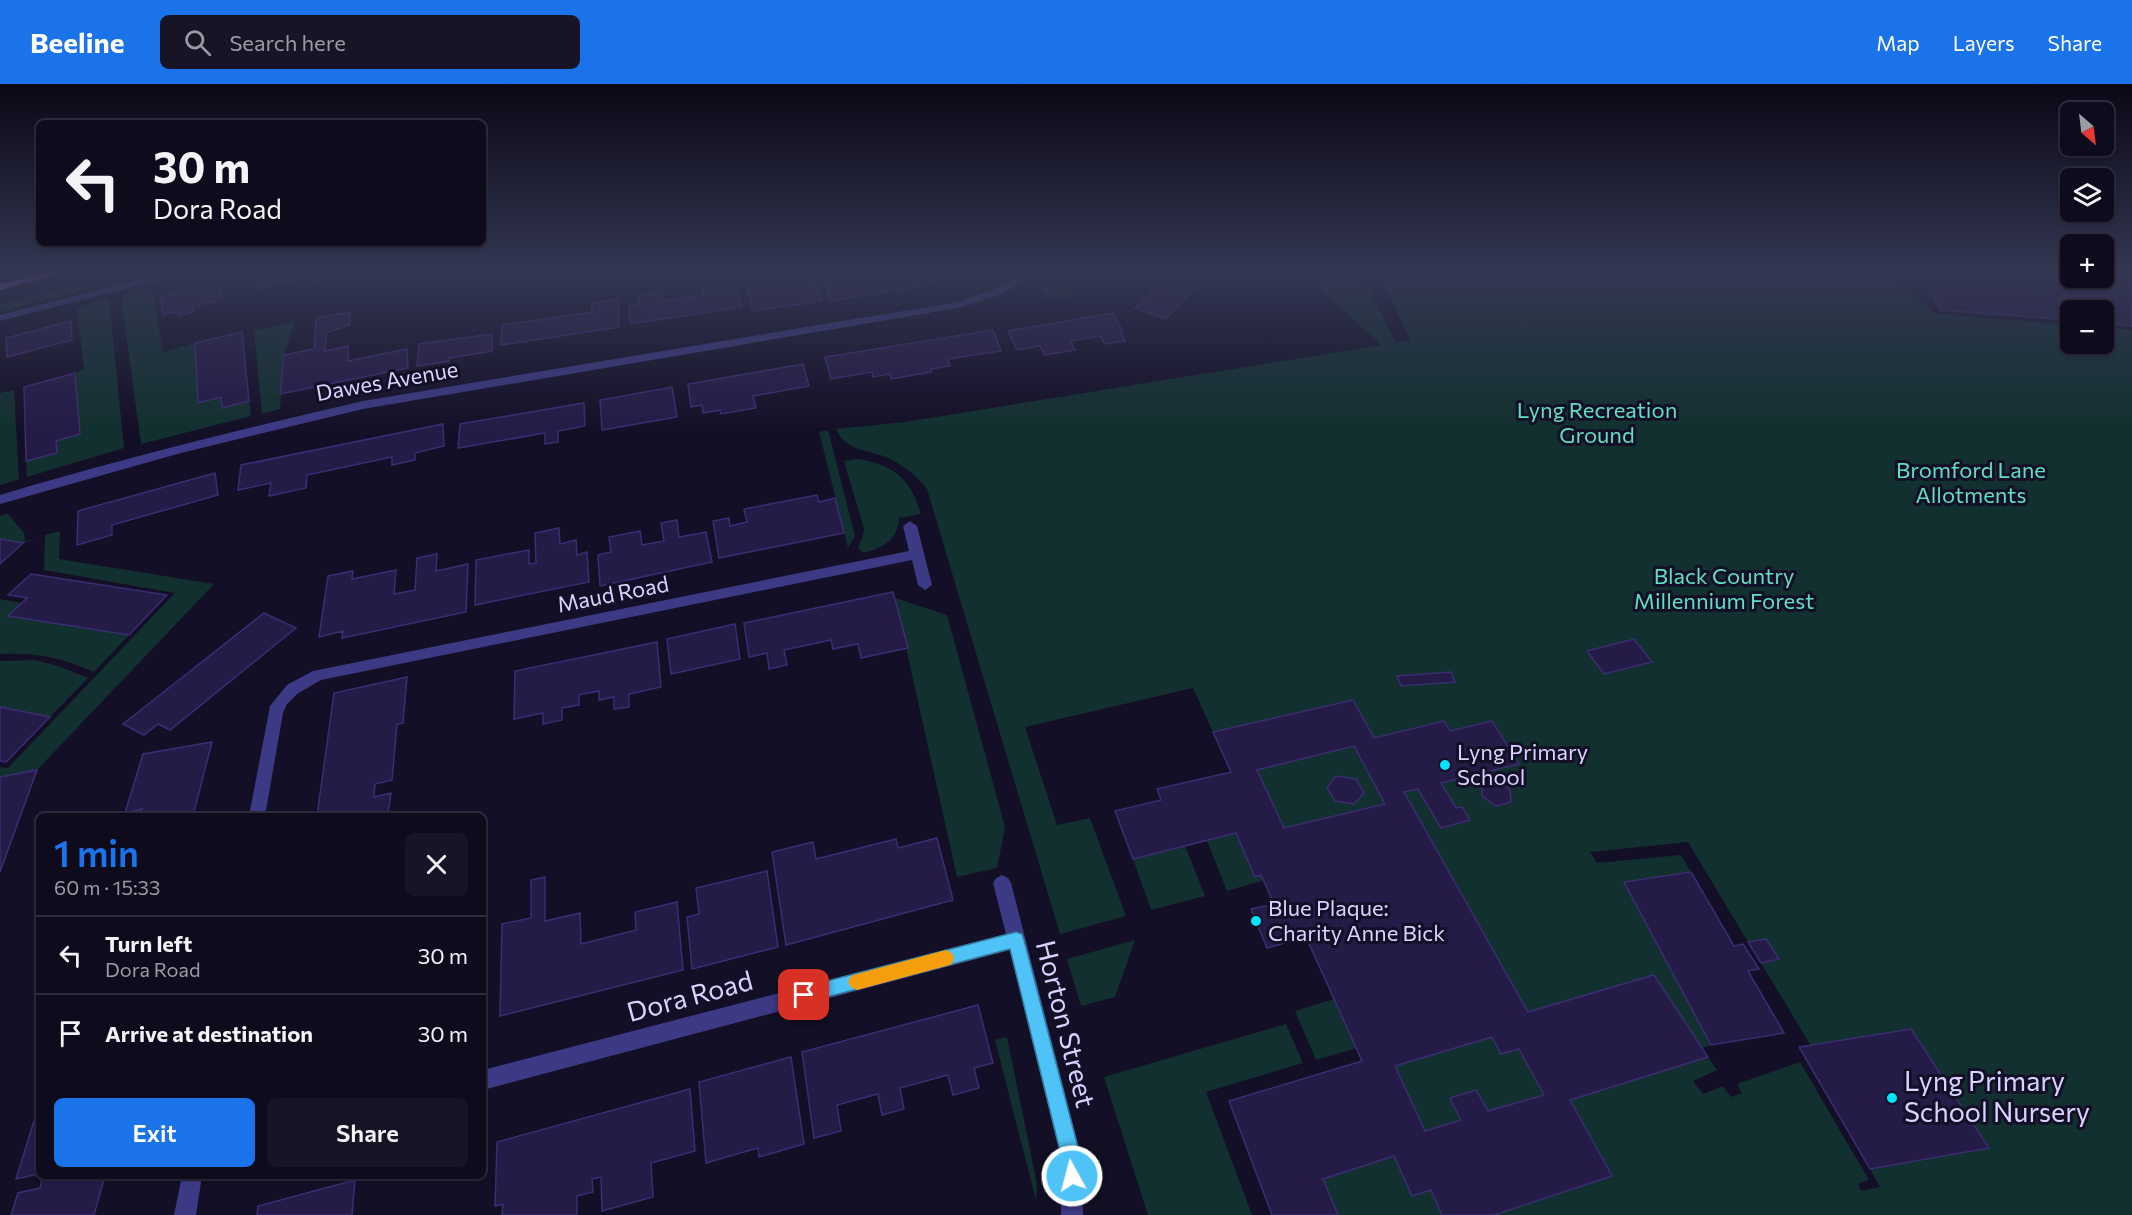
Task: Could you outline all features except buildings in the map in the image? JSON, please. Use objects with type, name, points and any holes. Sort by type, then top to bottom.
[{"type":"street","name":"Dawes Avenue","points":[[0,500],[132,461],[276,424],[363,405],[834,326]]},
{"type":"street","points":[[910,526],[925,585]]},
{"type":"street","name":"Maud Road","points":[[257,813],[279,700],[296,685],[318,675],[917,554]]},
{"type":"street","name":"Horton Street","points":[[1002,883],[1072,1159],[1072,1215]]},
{"type":"street","name":"Dora Road","points":[[486,1079],[1016,940]]},
{"type":"street","points":[[185,1215],[191,1179]]},
{"type":"green space","points":[[79,326],[112,326],[124,448],[27,477],[26,461],[56,453],[56,441],[80,434],[75,373],[84,370]]},
{"type":"green space","points":[[125,326],[158,326],[163,352],[195,343],[198,402],[221,397],[222,408],[249,401],[251,416],[141,444]]},
{"type":"green space","points":[[275,326],[293,326],[284,355],[280,409],[262,414],[254,330]]},
{"type":"green space","points":[[1360,326],[1387,326],[1396,343],[1410,339],[1404,326],[2060,326],[2060,354],[2114,354],[2114,328],[2132,330],[2132,1215],[1494,1215],[1612,1176],[1570,1100],[1708,1057],[1717,1070],[1693,1081],[1703,1094],[1723,1086],[1731,1097],[1742,1093],[1737,1084],[1800,1062],[1869,1180],[1858,1184],[1861,1191],[1880,1187],[1870,1169],[1989,1147],[1911,1029],[1811,1046],[1761,963],[1779,959],[1766,939],[1748,942],[1688,842],[1590,852],[1597,863],[1681,855],[1691,872],[1624,882],[1711,1045],[1702,1048],[1654,975],[1528,1012],[1404,792],[1418,789],[1469,819],[1462,807],[1456,808],[1441,783],[1519,763],[1491,721],[1450,731],[1443,721],[1374,738],[1213,732],[1193,688],[1025,727],[1057,825],[1090,818],[1126,916],[1060,934],[927,489],[901,465],[883,456],[850,445],[844,441],[836,429],[905,422],[1381,345]],"holes":[[[1634,639],[1652,662],[1605,674],[1587,651]],[[1451,672],[1455,682],[1401,686],[1397,677]],[[1497,781],[1510,790],[1511,802],[1496,806],[1482,796],[1483,785]]]},
{"type":"green space","points":[[14,390],[19,479],[0,485],[0,393]]},
{"type":"green space","points":[[828,430],[855,536],[848,548],[819,432]]},
{"type":"green space","points":[[859,459],[892,470],[900,476],[912,492],[921,514],[899,518],[896,532],[888,542],[877,549],[863,553],[858,548],[864,529],[844,461]]},
{"type":"green space","points":[[7,513],[24,533],[25,541],[38,539],[23,543],[0,539],[0,516]]},
{"type":"green space","points":[[60,531],[59,559],[214,584],[37,770],[0,777],[0,767],[8,768],[175,593],[44,570],[45,535]]},
{"type":"green space","points":[[895,598],[947,615],[1005,827],[997,868],[957,877]]},
{"type":"green space","points":[[0,599],[21,603],[9,616],[129,635],[94,672],[48,657],[0,654]]},
{"type":"green space","points":[[35,660],[88,678],[50,717],[0,707],[0,661]]},
{"type":"green space","points":[[1354,746],[1385,804],[1284,828],[1257,770]],"holes":[[[1336,776],[1356,779],[1364,793],[1354,804],[1335,801],[1327,786]]]},
{"type":"green space","points":[[1236,833],[1255,877],[1261,875],[1264,880],[1227,891],[1207,841]]},
{"type":"green space","points":[[1185,846],[1205,896],[1151,910],[1133,859]]},
{"type":"green space","points":[[1135,940],[1115,997],[1081,1006],[1067,959]]},
{"type":"green space","points":[[1334,999],[1357,1048],[1316,1060],[1295,1011]]},
{"type":"green space","points":[[1286,1024],[1303,1063],[1206,1092],[1252,1215],[1148,1215],[1104,1077]]},
{"type":"green space","points":[[1007,1037],[1037,1184],[1036,1200],[995,1040]]},
{"type":"green space","points":[[1492,1037],[1502,1054],[1519,1049],[1544,1095],[1488,1111],[1476,1090],[1450,1098],[1461,1120],[1425,1131],[1395,1066]]},
{"type":"green space","points":[[1394,1156],[1412,1196],[1431,1190],[1442,1215],[1338,1215],[1323,1179]]},
{"type":"slow traffic","points":[[857,982],[946,958]]},
{"type":"place","name":"Lyng Primary School","points":[[1445,765]]},
{"type":"place","name":"Blue Plaque: Charity Anne Bick","points":[[1256,921]]},
{"type":"place","name":"Lyng Primary School Nursery","points":[[1892,1098]]},
{"type":"route","points":[[804,995],[1016,940],[1072,1159],[1072,1176]]},
{"type":"park label","name":"Lyng Recreation Ground","points":[[1597,422]]},
{"type":"park label","name":"Bromford Lane Allotments","points":[[1971,482]]},
{"type":"park label","name":"Black Country Millennium Forest","points":[[1724,588]]}]
